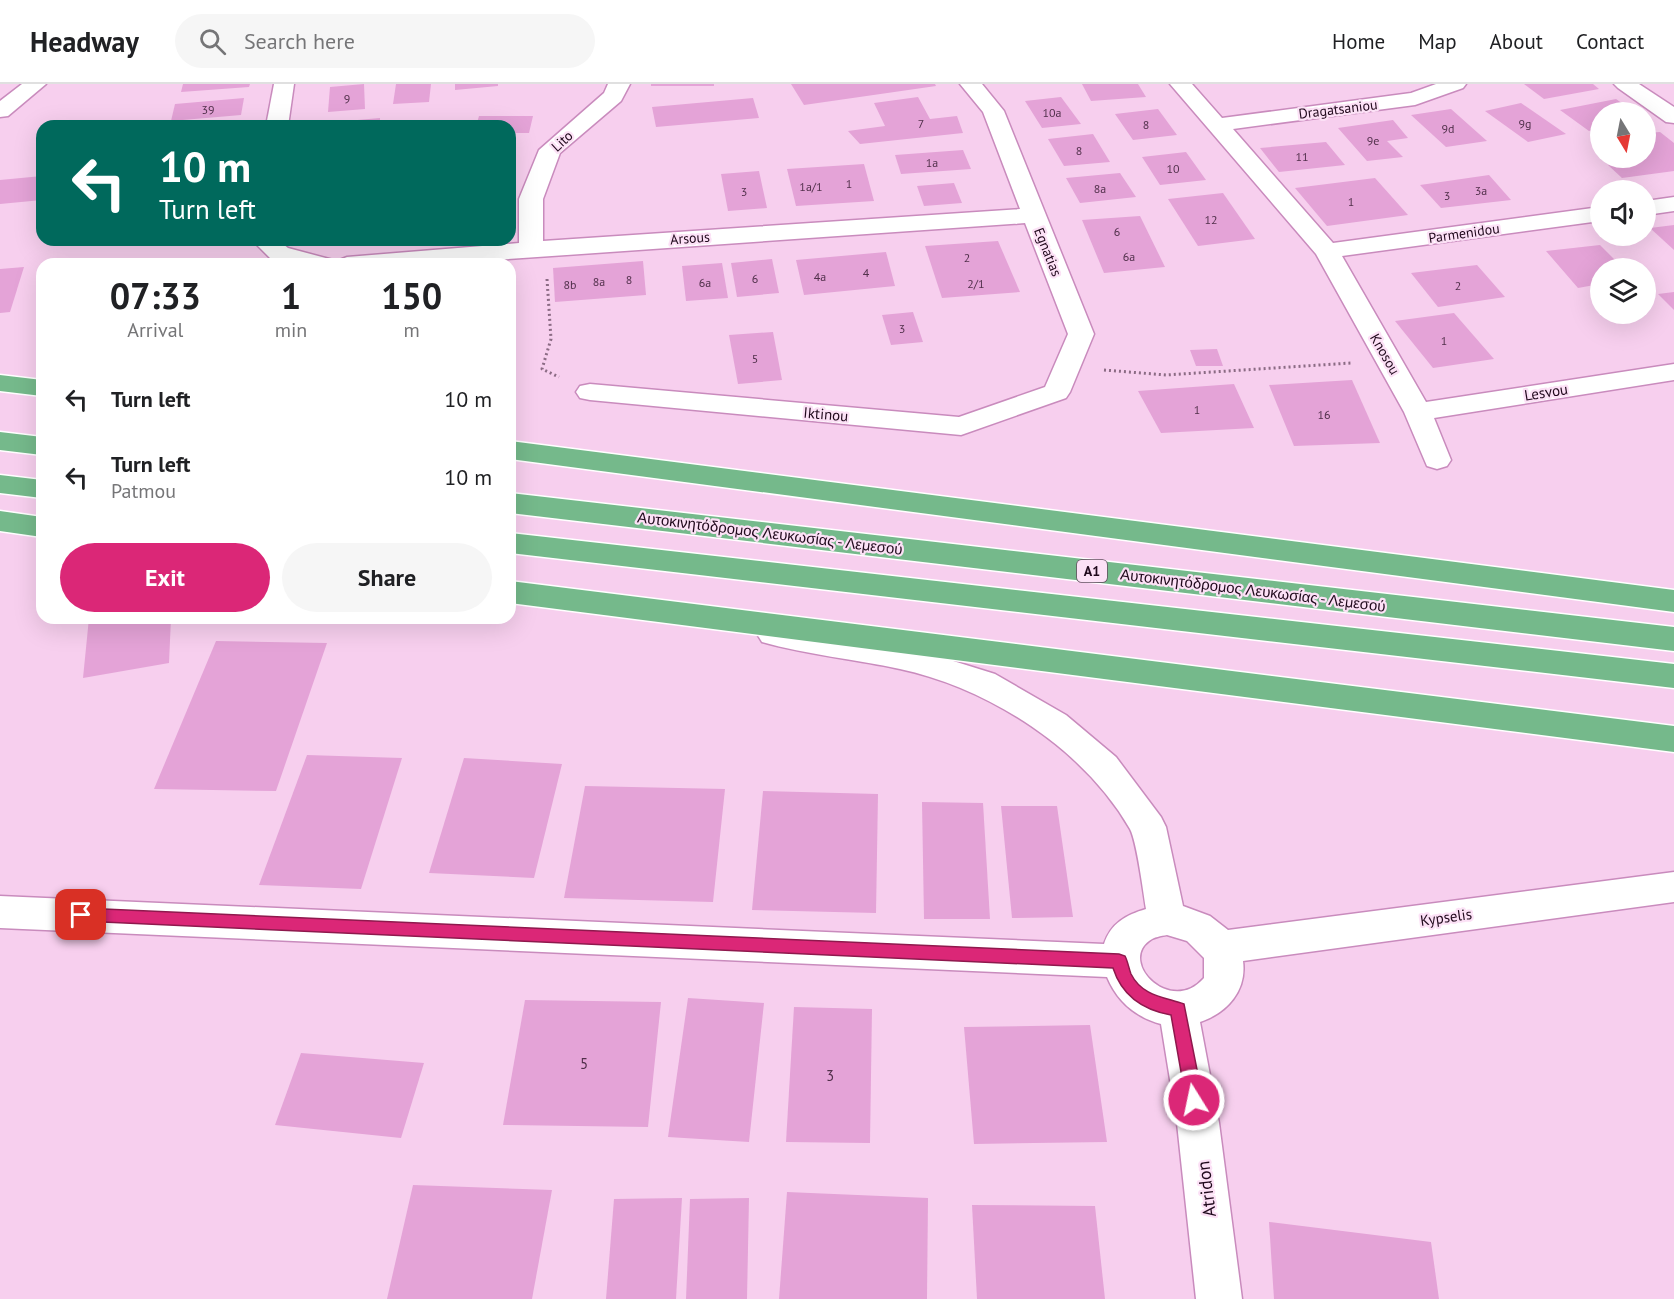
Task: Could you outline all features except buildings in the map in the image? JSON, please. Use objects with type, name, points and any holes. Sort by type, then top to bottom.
[{"type":"highway","points":[[0,383],[36,387]]},
{"type":"highway","points":[[0,441],[36,445]]},
{"type":"highway","points":[[516,451],[1674,602]]},
{"type":"highway","points":[[0,484],[36,488]]},
{"type":"highway","name":"Αυτοκινητόδρομος Λευκωσίας - Λεμεσού","points":[[516,504],[1674,639]]},
{"type":"highway","points":[[0,521],[36,526]]},
{"type":"highway","points":[[516,544],[1674,676]]},
{"type":"highway","points":[[516,593],[1674,739]]},
{"type":"street","points":[[0,111],[35,84]]},
{"type":"street","points":[[279,120],[284,84]]},
{"type":"street","name":"Lito","points":[[538,249],[531,199],[550,150],[613,96],[619,84]]},
{"type":"street","name":"Egnatias","points":[[971,84],[993,111],[1032,215],[1081,334],[1056,392]]},
{"type":"street","points":[[1182,84],[1327,251]]},
{"type":"street","name":"Dragatsaniou","points":[[1217,125],[1415,99],[1456,84]]},
{"type":"street","points":[[1625,84],[1674,117]]},
{"type":"street","points":[[1656,207],[1674,204]]},
{"type":"street","name":"Arsous","points":[[424,258],[1032,215]]},
{"type":"street","name":"Parmenidou","points":[[1327,251],[1590,215]]},
{"type":"street","points":[[271,246],[280,254],[299,258]]},
{"type":"street","name":"Knosou","points":[[1327,251],[1418,412],[1437,460]]},
{"type":"street","name":"Lesvou","points":[[1418,412],[1674,372]]},
{"type":"street","name":"Iktinou","points":[[590,392],[961,426],[1056,392]]},
{"type":"street","points":[[633,609],[905,658],[983,683],[1034,712],[1054,724],[1104,766],[1148,827],[1167,919]]},
{"type":"street","name":"Kypselis","points":[[1218,948],[1674,887]]},
{"type":"street","points":[[0,912],[1119,961]]},
{"type":"street","points":[[1167,919],[1186,923],[1205,933],[1218,948],[1225,965],[1223,982],[1214,997],[1198,1006],[1178,1010],[1157,1005],[1138,994],[1125,979],[1119,961],[1122,944],[1131,930],[1147,921],[1167,919]]},
{"type":"street","name":"Atridon","points":[[1178,1010],[1198,1123],[1219,1299]]},
{"type":"path","points":[[538,249],[551,339],[543,369],[590,392]]},
{"type":"path","points":[[1067,367],[1166,375],[1389,361]]},
{"type":"route","points":[[81,915],[446,933],[1119,961],[1125,979],[1138,994],[1157,1005],[1178,1010],[1194,1100]]}]
